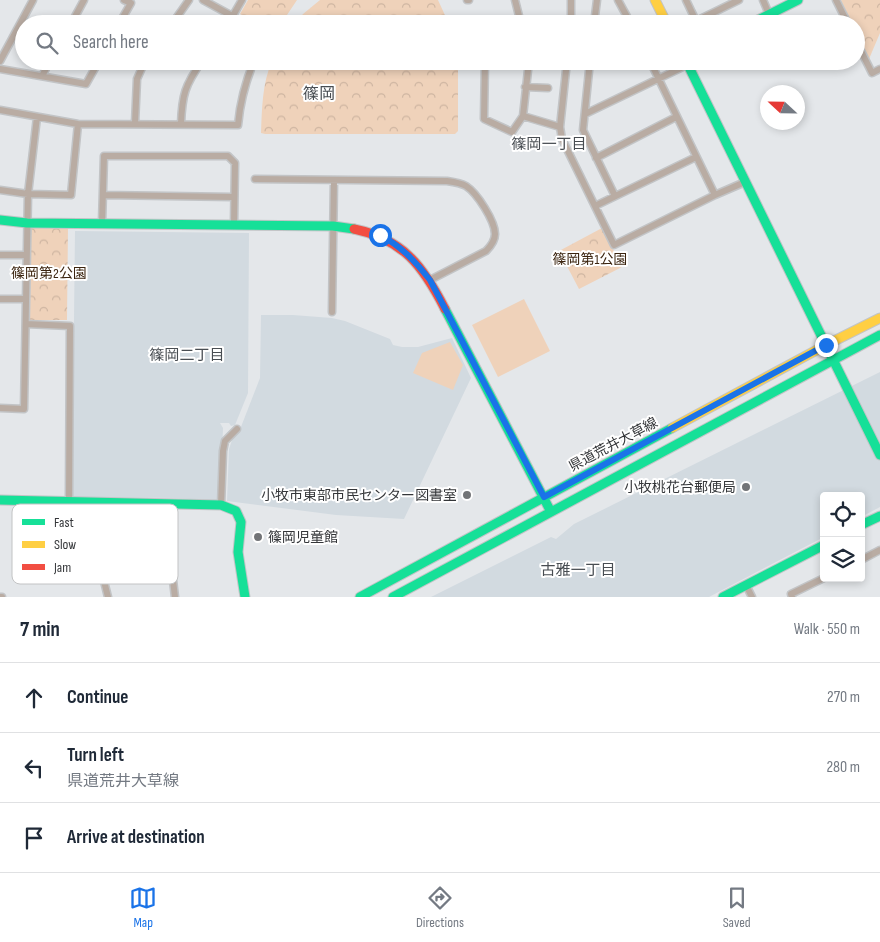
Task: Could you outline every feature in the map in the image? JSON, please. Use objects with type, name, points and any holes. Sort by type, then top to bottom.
[{"type":"street","points":[[25,15],[33,0]]},
{"type":"street","points":[[76,15],[84,0]]},
{"type":"street","points":[[124,0],[130,3],[124,15]]},
{"type":"street","points":[[178,15],[189,0]]},
{"type":"street","points":[[203,0],[231,15]]},
{"type":"street","points":[[234,15],[242,0]]},
{"type":"street","points":[[515,0],[519,15]]},
{"type":"street","points":[[571,0],[571,15]]},
{"type":"street","points":[[595,15],[597,0]]},
{"type":"street","points":[[618,0],[626,15]]},
{"type":"street","points":[[655,0],[662,15]]},
{"type":"street","points":[[686,0],[693,15]]},
{"type":"street","points":[[706,15],[727,3],[739,0]]},
{"type":"street","points":[[763,0],[769,14],[798,0]]},
{"type":"street","points":[[836,0],[844,15]]},
{"type":"street","points":[[0,61],[15,33]]},
{"type":"street","points":[[865,59],[872,73],[880,69]]},
{"type":"street","points":[[0,69],[86,84],[94,70]]},
{"type":"street","points":[[42,76],[45,70]]},
{"type":"street","points":[[135,123],[137,79],[142,70]]},
{"type":"street","points":[[182,124],[182,102],[185,88],[196,70]]},
{"type":"street","points":[[0,110],[78,124],[238,125],[240,104],[250,70]]},
{"type":"street","points":[[485,70],[484,119],[512,132],[523,116],[528,70]]},
{"type":"street","points":[[566,70],[560,127],[562,139],[614,244],[746,182]]},
{"type":"street","points":[[589,70],[583,130],[614,196]]},
{"type":"street","points":[[654,70],[716,195]]},
{"type":"street","points":[[585,114],[674,70]]},
{"type":"street","points":[[690,70],[880,455]]},
{"type":"street","points":[[525,87],[548,88]]},
{"type":"street","points":[[523,116],[560,127]]},
{"type":"street","points":[[596,158],[676,116]]},
{"type":"street","points":[[0,408],[24,409],[28,194],[37,117]]},
{"type":"street","points":[[0,190],[28,194],[71,195],[78,124]]},
{"type":"street","points":[[102,223],[104,156],[228,156],[235,163],[234,225]]},
{"type":"street","points":[[595,206],[696,157]]},
{"type":"street","points":[[255,179],[447,181],[458,182],[468,187],[478,197],[492,223],[495,234],[492,245],[486,251],[430,280]]},
{"type":"street","points":[[332,312],[334,180]]},
{"type":"street","points":[[103,195],[233,196]]},
{"type":"street","points":[[0,220],[27,223],[334,226],[366,231],[392,241],[410,256],[430,280],[551,512]]},
{"type":"street","points":[[0,255],[26,255]]},
{"type":"street","points":[[0,298],[26,299]]},
{"type":"street","name":"県道荒井大草線","points":[[360,597],[826,345],[880,318]]},
{"type":"street","points":[[26,324],[70,326],[69,502]]},
{"type":"street","points":[[394,597],[880,335]]},
{"type":"street","points":[[221,505],[223,451],[225,441],[236,429]]},
{"type":"street","points":[[0,500],[164,504]]},
{"type":"street","points":[[178,504],[221,505],[236,511],[240,522],[238,552],[244,597]]},
{"type":"street","points":[[865,523],[880,516]]},
{"type":"street","points":[[723,597],[820,547]]},
{"type":"street","points":[[865,558],[880,550]]},
{"type":"street","points":[[792,597],[791,594],[820,580]]},
{"type":"street","points":[[105,584],[108,597]]},
{"type":"street","points":[[173,584],[175,597]]},
{"type":"street","points":[[746,585],[752,597]]},
{"type":"shaded area","points":[[75,231],[249,233],[248,393],[235,425],[231,426],[229,423],[220,423],[223,428],[220,501],[176,498],[74,497],[72,494]]},
{"type":"shaded area","points":[[261,315],[332,318],[345,321],[390,339],[393,345],[402,347],[418,347],[452,338],[471,378],[404,519],[336,515],[227,501],[229,449],[234,434],[239,432],[260,378]]},
{"type":"shaded area","points":[[880,372],[880,507],[865,515],[865,492],[820,492],[820,539],[709,597],[431,597],[551,537],[556,539],[574,524]]},
{"type":"green space","points":[[248,0],[297,0],[287,15],[240,14]]},
{"type":"green space","points":[[320,0],[438,0],[445,15],[302,15]]},
{"type":"green space","points":[[841,0],[880,0],[880,33],[869,59],[865,51],[865,15],[848,15]]},
{"type":"green space","points":[[269,70],[458,70],[458,131],[455,134],[265,134],[261,133],[264,88]]},
{"type":"green space","name":"篠岡第2公園","points":[[31,227],[68,227],[67,320],[30,320]]},
{"type":"green space","name":"篠岡第1公園","points":[[602,228],[622,267],[579,289],[559,251]]},
{"type":"green space","points":[[524,299],[550,351],[498,377],[472,325]]},
{"type":"green space","points":[[450,342],[463,365],[453,390],[413,373],[422,353]]},
{"type":"traffic: fast","points":[[768,15],[798,0]]},
{"type":"traffic: fast","points":[[690,70],[880,455]]},
{"type":"traffic: fast","points":[[0,220],[27,223],[333,226],[354,229]]},
{"type":"traffic: fast","points":[[445,309],[551,512]]},
{"type":"traffic: fast","points":[[393,597],[880,335]]},
{"type":"traffic: fast","points":[[360,597],[672,428]]},
{"type":"traffic: fast","points":[[0,500],[177,504]]},
{"type":"traffic: fast","points":[[178,504],[221,505],[236,511],[241,522],[238,552],[245,597]]},
{"type":"traffic: fast","points":[[865,523],[880,516]]},
{"type":"traffic: fast","points":[[723,597],[820,547]]},
{"type":"traffic: slow","points":[[655,0],[662,15]]},
{"type":"traffic: slow","points":[[672,428],[880,318]]},
{"type":"traffic: jam","points":[[354,229],[371,234],[399,247],[419,267],[445,309]]},
{"type":"place","name":"小牧桃花台郵便局","points":[[746,487]]},
{"type":"place","name":"小牧市東部市民センター図書室","points":[[467,495]]},
{"type":"place","name":"篠岡児童館","points":[[258,537]]},
{"type":"district","name":"篠岡","points":[[319,93]]},
{"type":"district","name":"篠岡一丁目","points":[[549,144]]},
{"type":"district","name":"篠岡二丁目","points":[[187,355]]},
{"type":"district","name":"古雅一丁目","points":[[578,570]]},
{"type":"route","points":[[380,235],[403,249],[430,280],[544,497],[826,345]]}]
